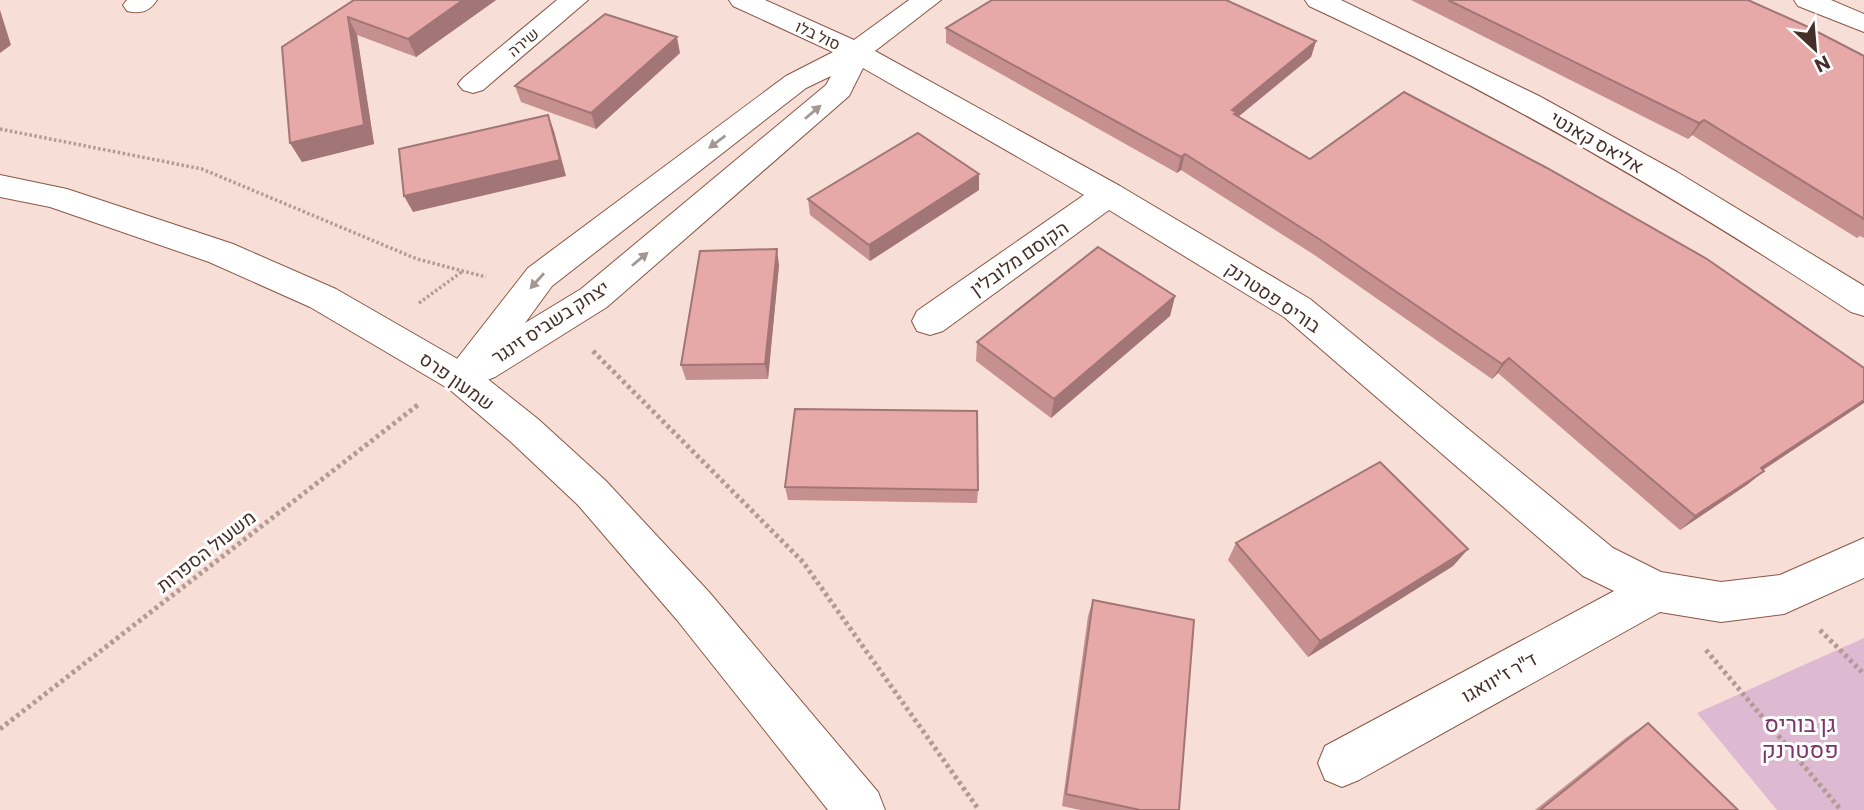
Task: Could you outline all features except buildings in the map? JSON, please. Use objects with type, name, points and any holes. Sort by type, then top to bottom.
[{"type":"street","name":"שירה","points":[[473,84],[574,0]]},
{"type":"street","name":"סול בלו","points":[[743,0],[856,52]]},
{"type":"street","name":"יצחק בשביס זינגר","points":[[446,387],[540,277],[796,82],[856,52],[927,0]]},
{"type":"street","name":"אליאס קאנטי","points":[[1319,0],[1551,115],[1782,248],[1864,303]]},
{"type":"street","points":[[1808,0],[1864,24]]},
{"type":"street","name":"יצחק בשביס זינגר","points":[[446,387],[594,298],[839,90],[856,52]]},
{"type":"street","name":"בוריס פסטרנק","points":[[856,52],[1108,194],[1297,308],[1598,562],[1656,591],[1721,602],[1784,594],[1864,557]]},
{"type":"street","name":"שמעון פרס","points":[[0,186],[55,197],[221,253],[323,298],[446,387],[523,430],[592,494],[694,606],[860,810]]},
{"type":"street","name":"הקוסם מלובלין","points":[[930,321],[1108,194]]},
{"type":"street","name":"ד\"ר ז'יוואגו","points":[[1342,763],[1656,591]]},
{"type":"street","name":"שמעון פרס","points":[[803,739],[837,810]]},
{"type":"path","name":"משעול הספרות","points":[[0,730],[446,387]]},
{"type":"path","points":[[1656,591],[1841,810]]},
{"type":"path","points":[[1784,594],[1864,674]]},
{"type":"green space","name":"גן בוריס פסטרנק","points":[[1864,638],[1864,810],[1777,810],[1697,713]]}]
